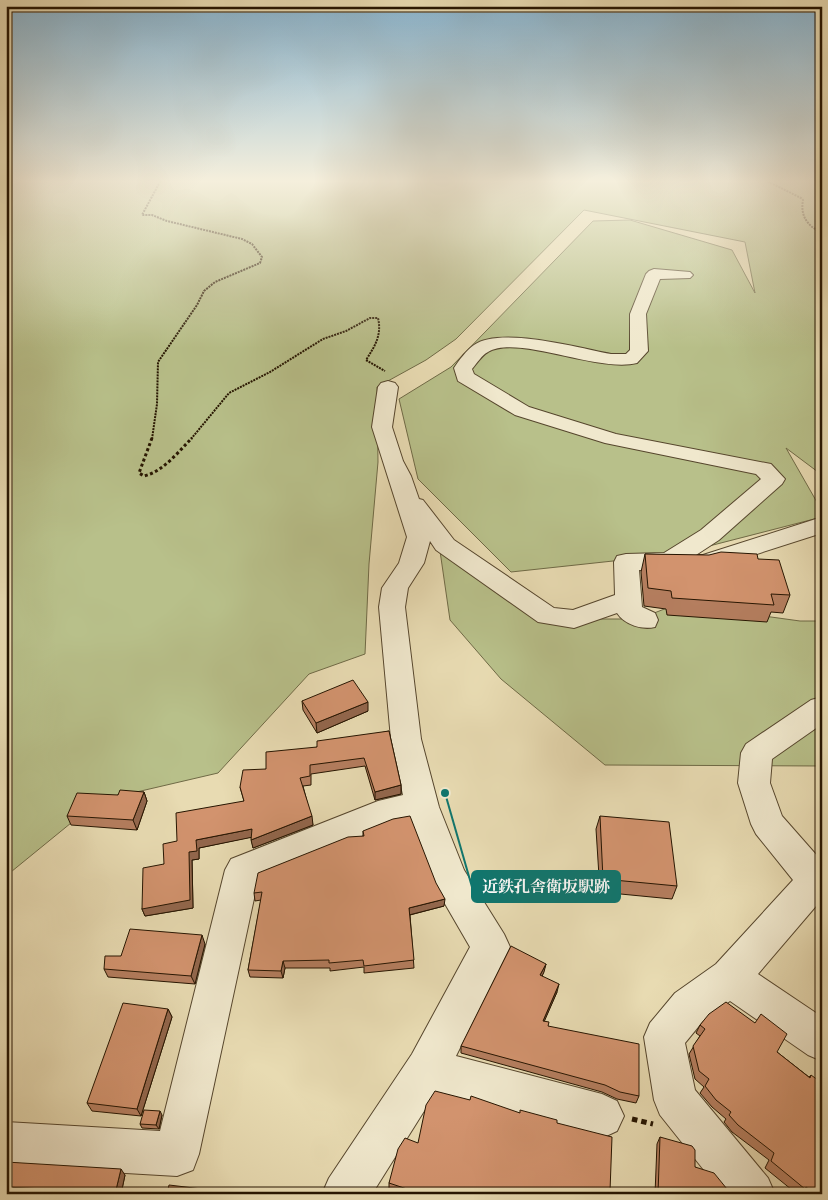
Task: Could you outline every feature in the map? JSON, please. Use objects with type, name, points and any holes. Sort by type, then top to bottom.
[{"type":"street","points":[[670,560],[710,535],[774,479],[763,469],[612,439],[522,411],[465,377],[463,368],[481,348],[498,342],[517,342],[611,359],[631,359],[639,351],[638,314],[654,274],[685,275]]},
{"type":"street","points":[[388,387],[382,427],[392,461],[412,500],[445,545],[548,616],[574,619],[628,600]]},
{"type":"street","points":[[345,1194],[427,1069],[491,947],[450,879],[422,806],[406,739],[392,625],[392,607],[395,588],[411,563],[419,537],[400,476]]},
{"type":"street","points":[[645,620],[629,611],[626,562],[670,560],[704,564],[818,525],[822,526]]},
{"type":"street","points":[[752,1194],[675,1100],[664,1037],[689,1007],[730,978],[819,877],[768,824],[754,783],[757,753],[822,708]]},
{"type":"street","points":[[6,1144],[178,1154],[243,870],[390,811],[422,806]]},
{"type":"street","points":[[730,978],[822,1041]]},
{"type":"street","points":[[427,1069],[602,1116]]},
{"type":"path","points":[[233,236],[252,244],[262,257],[254,266],[215,282],[204,291],[197,305],[158,362],[157,404],[153,436],[139,473],[144,476],[152,474],[168,463],[209,419],[229,393],[270,372],[323,339],[346,331],[370,318],[378,318],[381,329],[379,339],[366,360],[389,373],[388,387]]},
{"type":"path","points":[[602,1116],[619,1116],[679,1131],[697,1127]]},
{"type":"green space","points":[[6,236],[558,236],[456,339],[426,360],[377,387],[378,462],[369,564],[365,654],[309,674],[218,773],[98,801],[6,876]]},
{"type":"green space","points":[[578,236],[684,236],[732,250],[755,293],[745,242],[715,236],[822,236],[822,475],[786,448],[822,511],[822,517],[678,554],[511,572],[418,479],[399,399],[451,367]]},
{"type":"green space","points":[[440,551],[567,619],[639,619],[677,604],[800,621],[822,621],[822,766],[605,765],[501,679],[450,620]]},
{"type":"building","points":[[721,552],[757,554],[758,559],[779,560],[790,595],[771,594],[774,605],[672,598],[671,591],[648,588],[645,554],[709,555]]},
{"type":"building","points":[[353,680],[368,702],[316,723],[302,701]]},
{"type":"building","points":[[389,731],[401,785],[375,792],[364,758],[310,765],[310,776],[300,778],[312,816],[251,840],[252,829],[196,840],[197,851],[189,852],[190,900],[142,909],[143,868],[164,864],[163,844],[177,841],[176,813],[244,801],[240,787],[243,770],[266,769],[266,752],[317,747],[317,741]]},
{"type":"building","points":[[120,790],[144,792],[133,820],[67,816],[77,793],[118,795]]},
{"type":"building","points":[[410,816],[436,883],[445,899],[409,908],[414,960],[364,966],[363,960],[329,963],[329,960],[283,961],[281,971],[248,970],[262,892],[254,893],[258,873],[348,837],[364,836],[363,831],[393,819]]},
{"type":"building","points":[[600,816],[669,822],[677,886],[603,879]]},
{"type":"building","points":[[130,929],[202,935],[191,976],[104,969],[105,956],[121,956]]},
{"type":"building","points":[[511,946],[546,964],[540,975],[559,984],[543,1021],[549,1022],[548,1026],[639,1044],[639,1096],[461,1046]]},
{"type":"building","points":[[726,1002],[755,1023],[761,1014],[787,1034],[777,1052],[810,1078],[811,1075],[822,1083],[822,1194],[815,1194],[806,1187],[805,1189],[771,1161],[774,1153],[738,1125],[729,1115],[731,1112],[716,1100],[705,1086],[709,1079],[699,1071],[693,1046],[705,1029],[700,1025],[709,1014]]},
{"type":"building","points":[[123,1003],[168,1009],[137,1109],[87,1103]]},
{"type":"building","points":[[435,1091],[470,1100],[471,1096],[520,1113],[520,1110],[557,1120],[557,1123],[612,1137],[610,1191],[620,1194],[422,1194],[389,1183],[398,1149],[405,1138],[418,1143],[426,1105]]},
{"type":"building","points":[[144,1110],[160,1111],[156,1125],[140,1124]]},
{"type":"building","points":[[660,1137],[692,1146],[695,1150],[695,1167],[714,1173],[727,1189],[741,1194],[658,1194]]},
{"type":"building","points":[[6,1162],[121,1169],[115,1194],[62,1194],[63,1190],[6,1187]]},
{"type":"building","points":[[169,1185],[235,1193],[235,1194],[167,1194]]},
{"type":"place","name":"近鉄孔舎衛坂駅跡","points":[[445,793]]}]
